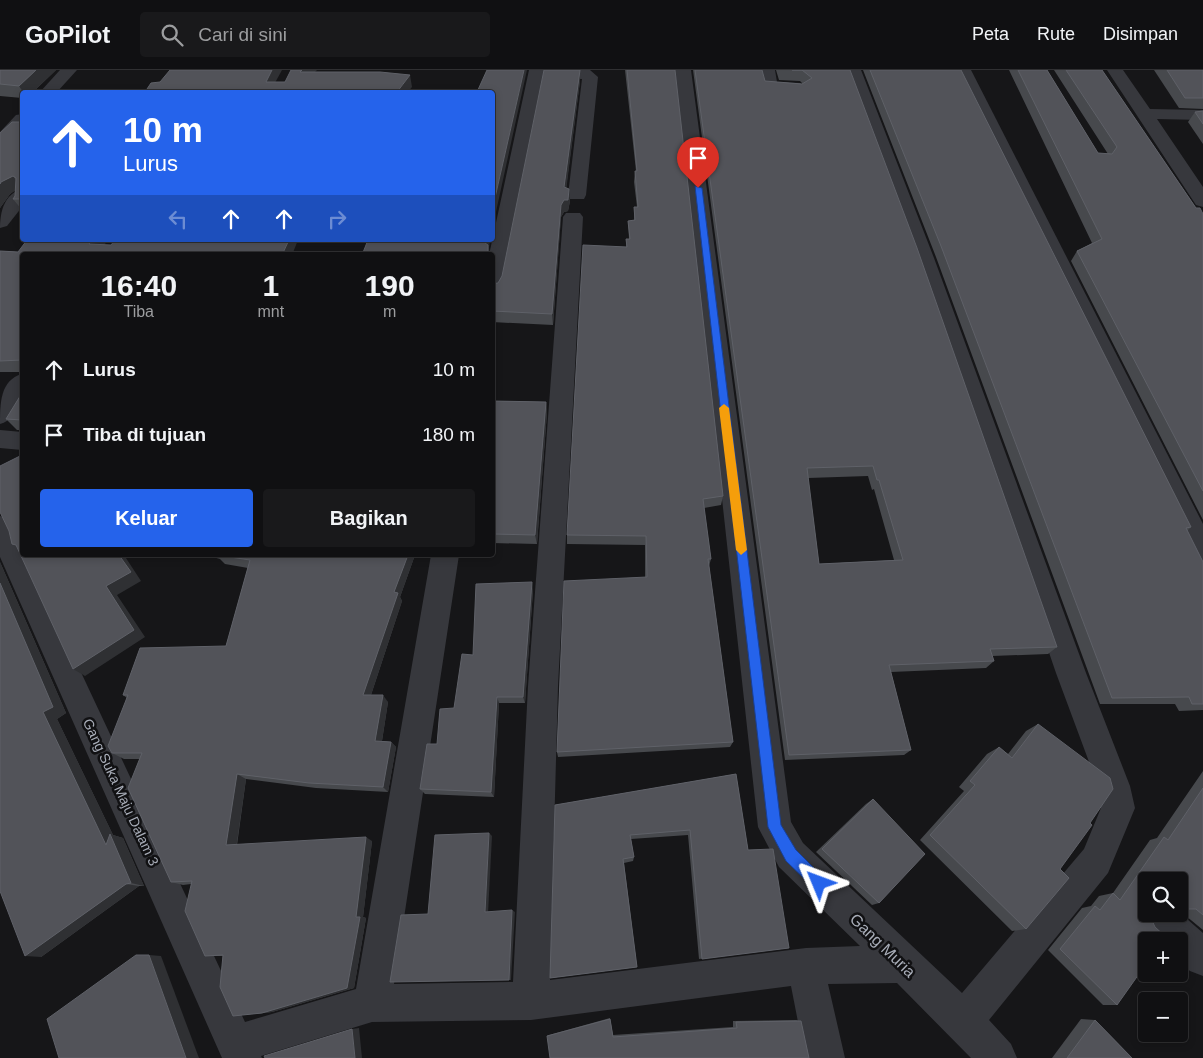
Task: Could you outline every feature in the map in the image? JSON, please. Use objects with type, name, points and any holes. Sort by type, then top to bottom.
[{"type":"street","points":[[50,90],[69,70]]},
{"type":"street","name":"Gang Muria","points":[[683,70],[775,827],[791,856],[902,964],[964,1021],[997,1058]]},
{"type":"street","points":[[767,70],[770,87],[800,88]]},
{"type":"street","points":[[853,70],[924,258],[1117,799],[1118,808],[1096,861],[964,1021]]},
{"type":"street","points":[[963,70],[1203,551]]},
{"type":"street","points":[[1115,70],[1147,114],[1203,201]]},
{"type":"street","points":[[495,258],[501,199],[536,72],[586,74],[590,77],[575,206],[564,350],[533,870],[531,1001]]},
{"type":"street","points":[[1147,114],[1203,115]]},
{"type":"street","points":[[0,142],[20,121]]},
{"type":"street","points":[[0,222],[20,197]]},
{"type":"street","points":[[0,415],[20,385]]},
{"type":"street","points":[[0,439],[20,441]]},
{"type":"street","name":"Gang Suka Maju Dalam 3","points":[[0,527],[239,1051]]},
{"type":"street","points":[[372,1003],[445,557]]},
{"type":"street","points":[[1163,922],[1203,958]]},
{"type":"street","points":[[239,1051],[372,1003],[531,1001],[806,966],[902,964]]},
{"type":"street","points":[[806,966],[825,1058]]},
{"type":"building","points":[[0,70],[36,70],[19,86],[0,84]]},
{"type":"building","points":[[170,70],[272,70],[266,82],[285,82],[291,70],[302,70],[300,72],[380,72],[410,75],[399,90],[146,90],[151,83],[160,82]]},
{"type":"building","points":[[487,70],[524,70],[495,198],[495,90],[478,90]]},
{"type":"building","points":[[544,70],[580,70],[564,187],[569,189],[568,200],[564,200],[561,205],[552,314],[495,311],[495,284],[498,283],[502,276]]},
{"type":"building","points":[[627,70],[675,70],[723,496],[703,499],[711,559],[708,559],[733,742],[557,752],[564,581],[647,577],[646,536],[567,535],[583,245],[627,247],[626,239],[630,239],[628,221],[635,220],[634,207],[638,207],[635,171],[637,171]]},
{"type":"building","points":[[695,70],[762,70],[765,81],[802,84],[812,78],[802,70],[850,70],[917,248],[1057,647],[990,649],[994,661],[889,665],[911,750],[789,755]],"holes":[[[873,466],[877,480],[879,480],[903,560],[819,564],[807,468]]]},
{"type":"building","points":[[870,70],[961,70],[1191,527],[1186,528],[1203,562],[1203,704],[1192,704],[1189,697],[1112,698],[941,246]]},
{"type":"building","points":[[1018,70],[1047,70],[1098,153],[1112,154],[1117,147],[1066,70],[1102,70],[1196,208],[1200,208],[1203,214],[1203,491],[1077,251],[1102,239]]},
{"type":"building","points":[[1167,70],[1203,70],[1203,98],[1185,98]]},
{"type":"building","points":[[1203,111],[1203,124],[1195,112]]},
{"type":"building","points":[[12,122],[20,122],[20,199],[13,199],[15,196],[16,178],[13,176],[0,184],[0,133]]},
{"type":"building","points":[[26,242],[90,242],[89,244],[111,245],[113,242],[288,242],[283,252],[20,252],[20,360],[0,361],[0,251],[18,252]]},
{"type":"building","points":[[367,242],[485,242],[488,245],[488,252],[363,252]]},
{"type":"building","points":[[20,396],[20,420],[6,419]]},
{"type":"building","points":[[495,401],[546,402],[535,535],[495,534]]},
{"type":"building","points":[[20,456],[20,554],[16,545],[12,544],[9,531],[0,512],[0,466]]},
{"type":"building","points":[[22,557],[120,557],[131,572],[106,586],[134,630],[73,669]]},
{"type":"building","points":[[230,557],[407,557],[394,592],[398,593],[363,695],[383,695],[375,741],[391,742],[383,787],[309,783],[237,774],[226,845],[366,837],[356,917],[360,917],[347,988],[262,1013],[233,1016],[220,987],[223,955],[205,956],[185,911],[192,881],[171,882],[128,788],[142,753],[112,753],[108,746],[128,695],[123,695],[140,648],[226,646],[250,560]]},
{"type":"building","points":[[532,582],[523,697],[497,697],[491,792],[420,789],[427,744],[437,744],[440,709],[454,708],[462,654],[473,655],[476,584]]},
{"type":"building","points":[[0,583],[53,707],[43,712],[106,845],[110,834],[131,883],[126,884],[25,956],[0,891]]},
{"type":"building","points":[[1038,724],[1110,778],[1113,789],[1090,823],[1092,825],[1060,869],[1069,878],[1026,929],[930,835],[975,785],[970,781],[999,747],[1012,758]]},
{"type":"building","points":[[736,774],[748,850],[773,849],[789,948],[702,959],[690,830],[630,835],[634,857],[623,859],[637,967],[550,978],[555,805]]},
{"type":"building","points":[[1203,788],[1203,915],[1196,909],[1188,909],[1188,872],[1140,872],[1164,837],[1168,840]]},
{"type":"building","points":[[873,799],[925,854],[879,903],[822,849]]},
{"type":"building","points":[[489,833],[485,912],[512,910],[509,980],[390,982],[401,915],[428,914],[435,835]]},
{"type":"building","points":[[1138,874],[1138,922],[1153,922],[1160,932],[1138,932],[1138,975],[1117,1005],[1060,949],[1095,906],[1100,910],[1113,893],[1120,900]]},
{"type":"building","points":[[136,955],[149,955],[186,1058],[59,1058],[47,1019]]},
{"type":"building","points":[[610,1019],[613,1037],[737,1028],[736,1022],[801,1021],[809,1058],[550,1058],[547,1036]]},
{"type":"building","points":[[1095,1020],[1132,1058],[1067,1058]]},
{"type":"building","points":[[352,1029],[355,1058],[265,1058],[264,1056]]},
{"type":"slow traffic","points":[[724,408],[741,550]]},
{"type":"route","points":[[698,188],[775,827],[791,856],[819,883]]}]
